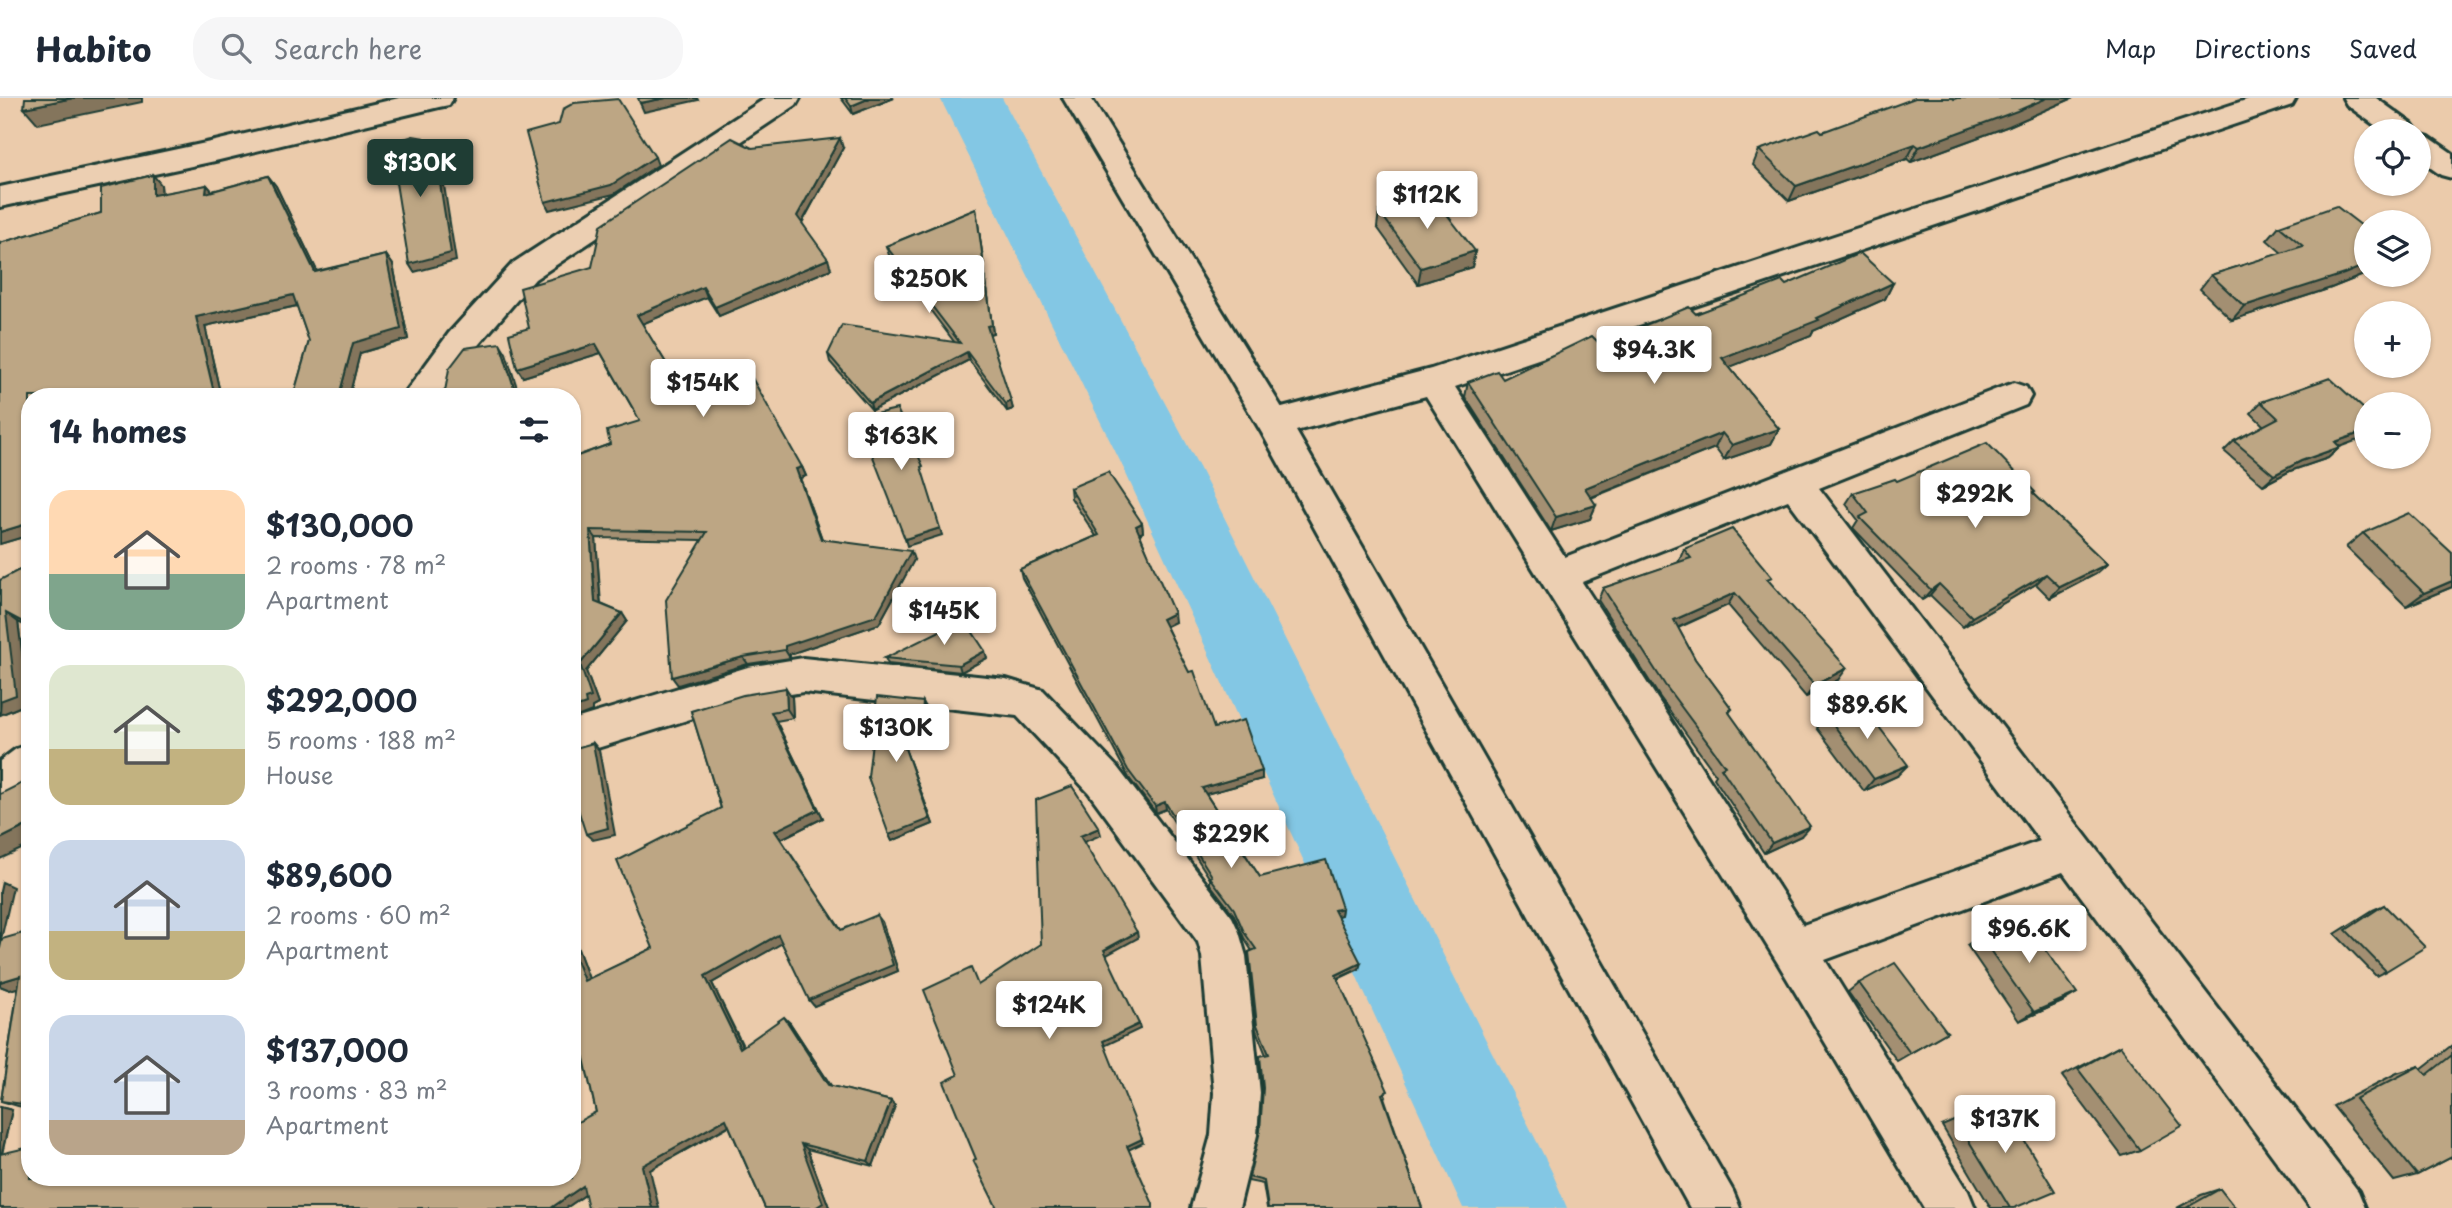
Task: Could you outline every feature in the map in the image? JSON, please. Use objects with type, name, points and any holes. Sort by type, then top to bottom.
[{"type":"street","points":[[0,197],[228,148],[439,98]]},
{"type":"street","points":[[426,388],[461,342],[524,271],[786,98]]},
{"type":"street","points":[[1077,98],[1274,424],[1716,1208]]},
{"type":"street","points":[[1274,424],[1434,381],[2282,98]]},
{"type":"street","points":[[2357,98],[2386,119]]},
{"type":"street","points":[[2431,153],[2452,168]]},
{"type":"street","points":[[1434,381],[1794,950],[1951,1208]]},
{"type":"street","points":[[1557,576],[2014,396]]},
{"type":"street","points":[[1794,482],[2341,1208]]},
{"type":"street","points":[[581,735],[748,684],[803,675],[1006,696],[1029,702],[1103,780],[1217,932],[1224,956],[1224,980],[1237,1093],[1234,1135],[1215,1208]]},
{"type":"street","points":[[0,784],[21,769]]},
{"type":"street","points":[[1794,950],[2072,849]]},
{"type":"building","points":[[25,98],[73,98],[24,108]]},
{"type":"building","points":[[638,98],[666,98],[640,103]]},
{"type":"building","points":[[845,98],[870,98],[851,106]]},
{"type":"building","points":[[1915,98],[2047,98],[1919,147],[1915,144],[1796,186],[1759,150],[1819,129],[1822,132]]},
{"type":"building","points":[[618,99],[655,157],[611,185],[545,202],[526,133],[559,124],[563,109],[574,103]]},
{"type":"building","points":[[413,136],[424,138],[436,158],[451,253],[409,264],[393,164],[382,146]]},
{"type":"building","points":[[732,138],[752,148],[840,138],[797,216],[828,259],[715,307],[703,287],[637,315],[680,386],[700,379],[708,396],[752,378],[802,467],[796,469],[821,539],[911,551],[876,616],[785,646],[785,650],[743,657],[672,677],[666,600],[707,532],[590,530],[595,602],[622,613],[581,663],[581,455],[610,444],[607,431],[640,421],[596,344],[517,368],[509,334],[529,328],[520,288],[592,267],[601,225]]},
{"type":"building","points":[[153,175],[153,195],[207,185],[206,193],[268,176],[315,272],[386,255],[401,329],[353,343],[341,388],[296,388],[309,341],[293,295],[196,317],[213,388],[21,388],[21,526],[0,532],[0,243],[101,213],[101,188]]},
{"type":"building","points":[[1432,195],[1475,251],[1421,268],[1379,211]]},
{"type":"building","points":[[2336,206],[2354,220],[2354,270],[2244,306],[2211,275],[2303,246],[2279,226]]},
{"type":"building","points":[[976,209],[992,325],[987,326],[1011,401],[1006,404],[967,352],[870,403],[828,354],[842,325],[960,343],[886,246]]},
{"type":"building","points":[[1860,253],[1893,283],[1817,318],[1819,320],[1722,358],[1779,429],[1732,445],[1722,433],[1585,488],[1596,505],[1556,517],[1468,382],[1497,371],[1503,379],[1592,336],[1600,344],[1689,307],[1696,314],[1782,281],[1786,285]]},
{"type":"building","points":[[500,343],[514,388],[446,388],[449,369],[465,348]]},
{"type":"building","points":[[2330,378],[2354,400],[2354,435],[2335,442],[2340,447],[2301,461],[2274,475],[2234,441],[2278,418],[2261,402]]},
{"type":"building","points":[[897,409],[923,466],[921,467],[940,528],[905,539],[858,418]]},
{"type":"building","points":[[1987,443],[2035,492],[2033,493],[2107,564],[2060,587],[2046,574],[1972,617],[1939,584],[1931,590],[1864,522],[1860,517],[1868,513],[1853,493],[1895,479],[1897,481]]},
{"type":"building","points":[[1108,472],[1142,523],[1136,526],[1174,613],[1162,619],[1189,672],[1194,671],[1214,728],[1244,720],[1262,771],[1202,788],[1260,877],[1326,860],[1342,908],[1334,910],[1361,963],[1336,975],[1388,1091],[1382,1094],[1422,1208],[1268,1208],[1264,1181],[1249,1177],[1260,1131],[1263,1088],[1260,1056],[1269,1054],[1257,1025],[1249,952],[1256,949],[1244,932],[1234,909],[1210,877],[1212,876],[1165,802],[1155,806],[1128,770],[1020,569],[1099,535],[1070,488]]},
{"type":"building","points":[[2409,513],[2452,553],[2452,581],[2424,593],[2363,533]]},
{"type":"building","points":[[1732,529],[1772,577],[1767,579],[1847,668],[1815,685],[1735,593],[1674,620],[1695,659],[1732,709],[1728,711],[1810,826],[1772,843],[1721,768],[1725,766],[1665,685],[1603,588],[1691,558],[1684,549]]},
{"type":"building","points":[[21,571],[21,621],[6,613],[16,695],[0,701],[0,580]]},
{"type":"building","points":[[964,619],[985,651],[959,665],[885,658]]},
{"type":"building","points":[[581,667],[591,697],[585,699],[586,704],[581,706]]},
{"type":"building","points":[[786,688],[787,709],[771,712],[818,810],[775,831],[841,930],[877,915],[893,965],[809,1000],[778,935],[705,976],[740,1048],[784,1017],[828,1085],[891,1101],[868,1161],[801,1144],[823,1203],[815,1208],[765,1208],[726,1119],[642,1166],[652,1208],[588,1208],[583,1186],[551,1208],[0,1208],[0,1154],[21,1149],[21,1186],[581,1186],[581,1120],[596,1112],[581,1045],[581,973],[584,981],[653,948],[617,861],[721,808],[691,711],[743,695]]},
{"type":"building","points":[[877,697],[923,702],[920,739],[902,740],[930,819],[889,835],[868,777]]},
{"type":"building","points":[[1860,702],[1908,765],[1874,779],[1827,716]]},
{"type":"building","points":[[593,743],[608,828],[586,834],[581,819],[581,746]]},
{"type":"building","points":[[21,784],[21,828],[0,839],[0,794]]},
{"type":"building","points":[[1072,786],[1099,828],[1080,836],[1137,932],[1104,950],[1139,1024],[1103,1041],[1142,1139],[1127,1146],[1153,1208],[997,1208],[973,1160],[976,1159],[944,1082],[958,1075],[924,990],[971,968],[978,985],[1041,944],[1036,800]]},
{"type":"building","points":[[2384,905],[2425,947],[2386,971],[2346,930]]},
{"type":"building","points":[[2023,918],[2077,993],[2034,1012],[1980,936]]},
{"type":"building","points":[[21,934],[21,1104],[1,1101],[20,976],[0,982],[2,939]]},
{"type":"building","points":[[1895,963],[1947,1032],[1910,1053],[1859,983]]},
{"type":"building","points":[[2120,1046],[2182,1126],[2140,1150],[2078,1069]]},
{"type":"building","points":[[2452,1055],[2452,1157],[2417,1175],[2355,1099],[2419,1066],[2427,1075]]},
{"type":"building","points":[[2000,1101],[2055,1191],[2014,1208],[2010,1208],[1956,1120]]},
{"type":"building","points":[[2220,1189],[2235,1208],[2186,1208]]},
{"type":"waterway","points":[[971,98],[1160,465],[1516,1208]]}]
